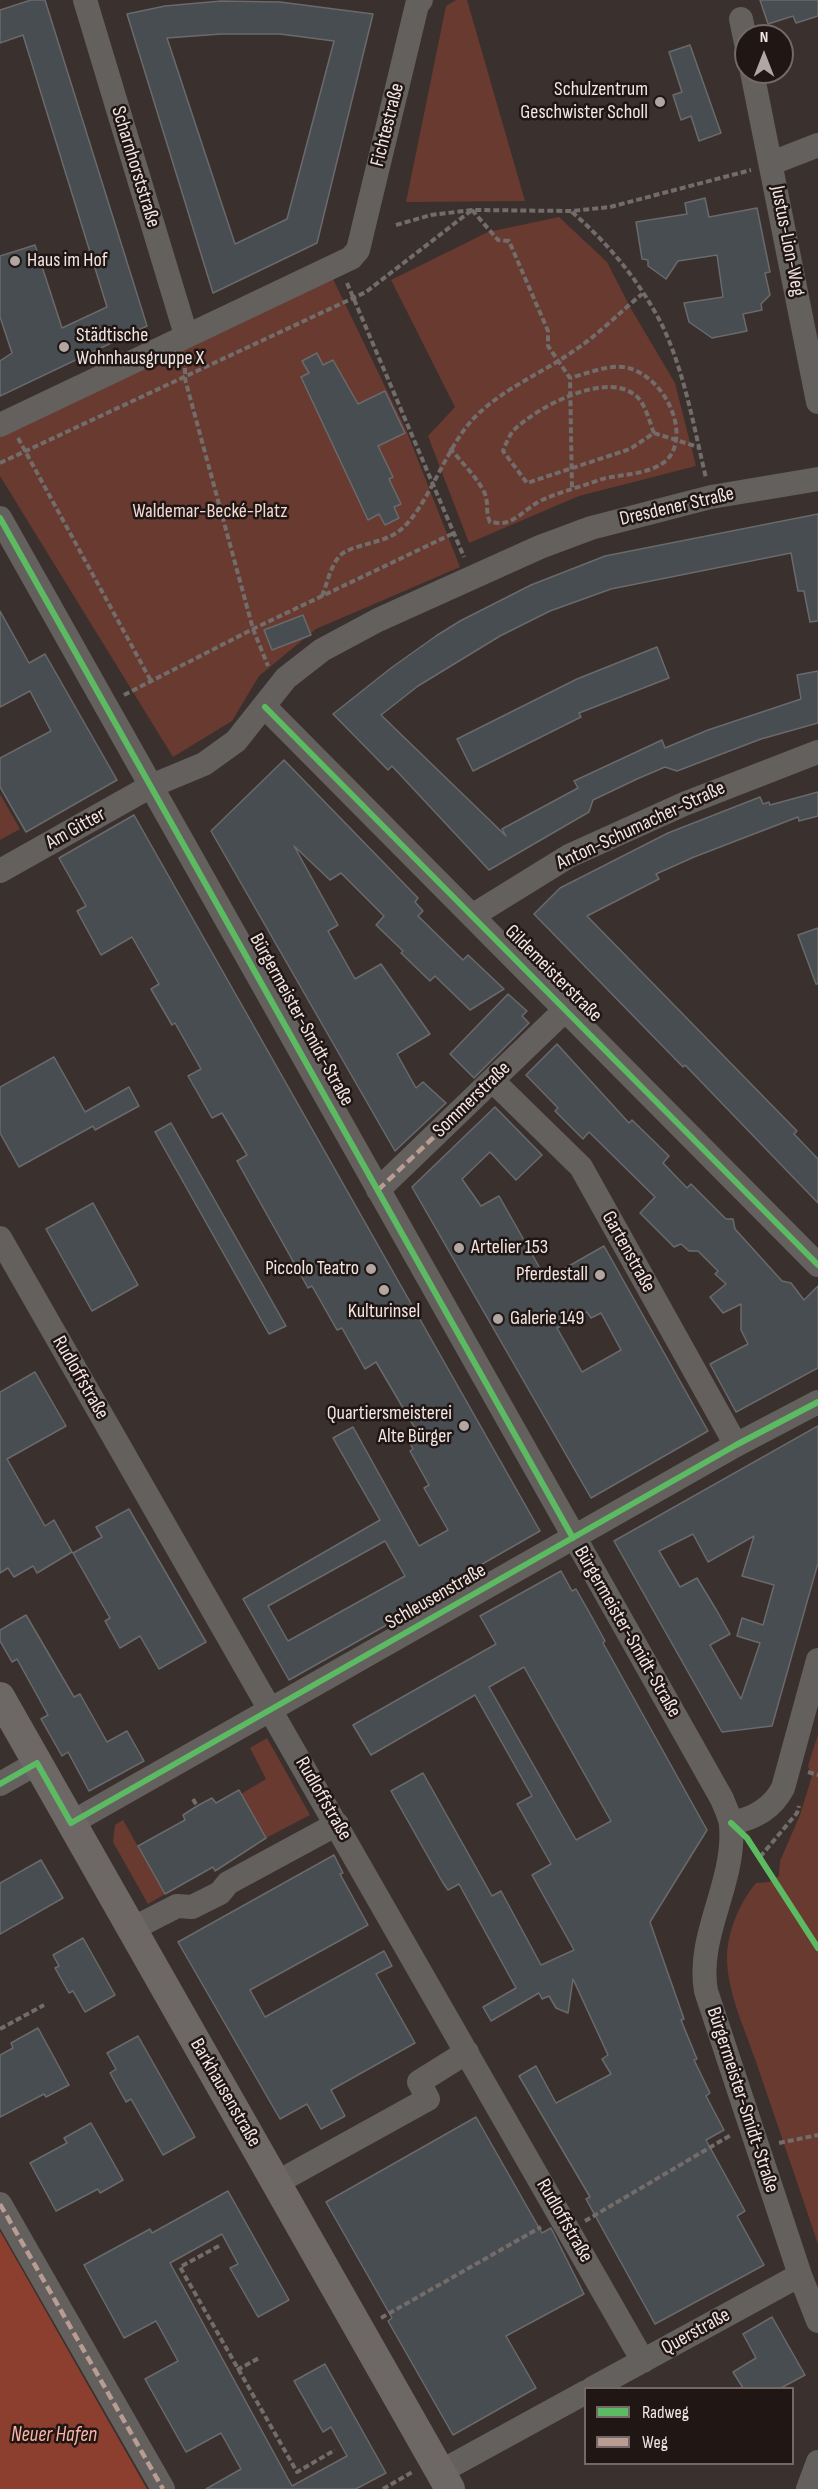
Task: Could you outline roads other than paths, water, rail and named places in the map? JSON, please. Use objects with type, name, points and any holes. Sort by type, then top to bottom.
[{"type":"main road","name":"Barkhausenstraße","points":[[0,1697],[441,2474]]},
{"type":"street","name":"Scharnhorststraße","points":[[89,1],[186,335]]},
{"type":"street","name":"Fichtestraße","points":[[186,335],[348,257],[411,2]]},
{"type":"street","points":[[741,19],[742,24]]},
{"type":"street","points":[[755,84],[772,163]]},
{"type":"street","name":"Justus-Lion-Weg","points":[[818,145],[772,163],[818,402]]},
{"type":"street","points":[[4,423],[186,335]]},
{"type":"street","name":"Dresdener Straße","points":[[271,698],[286,678],[322,650],[378,620],[540,547],[591,528],[711,497],[818,479]]},
{"type":"street","name":"Bürgermeister-Smidt-Straße","points":[[0,518],[573,1538],[722,1798],[731,1823],[730,1857],[726,1884],[709,1940],[704,1979],[712,2013],[818,2322]]},
{"type":"street","points":[[151,786],[204,764],[236,741],[271,698]]},
{"type":"street","name":"Gildemeisterstraße","points":[[271,698],[472,916],[818,1265]]},
{"type":"street","name":"Anton-Schumacher-Straße","points":[[472,916],[569,856],[684,804],[818,752]]},
{"type":"street","name":"Am Gitter","points":[[0,871],[151,786]]},
{"type":"street","name":"Sommerstraße","points":[[378,1190],[565,1010]]},
{"type":"street","name":"Gartenstraße","points":[[493,1081],[581,1167],[736,1445]]},
{"type":"street","name":"Rudloffstraße","points":[[0,1238],[643,2361]]},
{"type":"street","name":"Schleusenstraße","points":[[71,1823],[736,1445],[818,1402]]},
{"type":"street","points":[[731,1823],[749,1820],[778,1798],[783,1788],[818,1660]]},
{"type":"street","points":[[0,1784],[38,1763]]},
{"type":"street","points":[[132,1929],[177,1906],[192,1907],[220,1893],[228,1883],[337,1824]]},
{"type":"street","points":[[276,2183],[428,2099],[419,2082],[467,2052]]},
{"type":"street","points":[[0,2204],[163,2489]]},
{"type":"street","name":"Querstraße","points":[[595,2387],[800,2275]]},
{"type":"street","points":[[441,2474],[584,2393]]},
{"type":"street","points":[[808,2489],[818,2462]]},
{"type":"water","name":"Neuer Hafen","points":[[0,2231],[147,2489],[0,2489]]},
{"type":"place","name":"Schulzentrum Geschwister Scholl","points":[[660,102]]},
{"type":"place","name":"Haus im Hof","points":[[15,261]]},
{"type":"place","name":"Städtische Wohnhausgruppe X","points":[[64,347]]},
{"type":"place","name":"Artelier 153","points":[[459,1248]]},
{"type":"place","name":"Piccolo Teatro","points":[[371,1269]]},
{"type":"place","name":"Pferdestall","points":[[600,1275]]},
{"type":"place","name":"Kulturinsel","points":[[384,1290]]},
{"type":"place","name":"Galerie 149","points":[[498,1319]]},
{"type":"place","name":"Quartiersmeisterei Alte Bürger","points":[[464,1426]]},
{"type":"park label","name":"Waldemar-Becké-Platz","points":[[210,512]]}]
